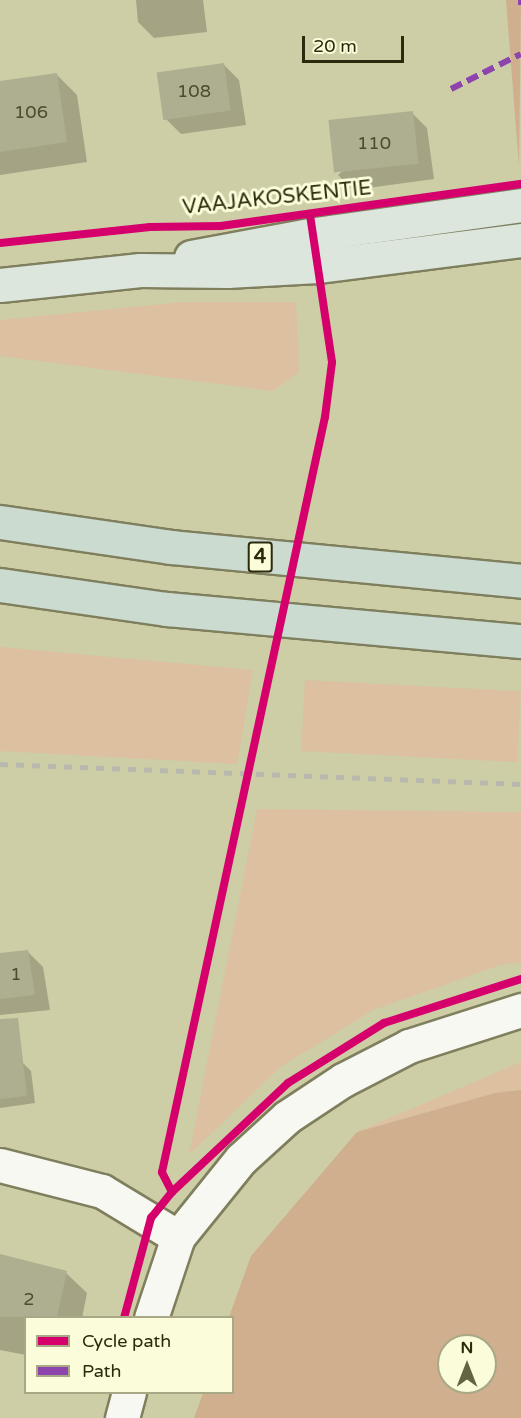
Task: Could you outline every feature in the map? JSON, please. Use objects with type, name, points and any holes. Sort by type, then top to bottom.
[{"type":"highway","name":"4","points":[[0,522],[171,548],[521,581]]},
{"type":"highway","points":[[0,585],[47,593],[364,630],[521,641]]},
{"type":"highway","points":[[0,600],[47,593]]},
{"type":"main road","name":"VAAJAKOSKENTIE","points":[[0,285],[140,270],[315,234],[521,205]]},
{"type":"main road","name":"VAAJAKOSKENTIE","points":[[140,270],[227,271],[318,266],[521,240]]},
{"type":"street","points":[[151,1316],[178,1237],[241,1159],[296,1111],[409,1046],[521,1010]]},
{"type":"street","points":[[0,1165],[102,1191],[178,1237]]},
{"type":"street","points":[[122,1418],[128,1394]]},
{"type":"shaded area","points":[[506,0],[521,0],[519,166]]},
{"type":"shaded area","points":[[184,302],[296,302],[299,372],[273,391],[0,356],[0,320]]},
{"type":"shaded area","points":[[0,647],[253,670],[237,764],[0,751]]},
{"type":"shaded area","points":[[305,680],[521,691],[517,762],[301,751]]},
{"type":"shaded area","points":[[257,809],[521,812],[521,963],[503,964],[373,1010],[279,1068],[189,1155]]},
{"type":"shaded area","points":[[521,1062],[521,1090],[495,1093],[357,1132]]},
{"type":"shaded area","points":[[521,1090],[521,1418],[194,1418],[203,1394],[234,1394],[234,1316],[229,1316],[251,1256],[357,1132],[495,1093]]},
{"type":"building","points":[[224,63],[231,111],[163,120],[157,72]]},
{"type":"building","points":[[57,73],[67,142],[0,152],[0,81]]},
{"type":"building","points":[[413,111],[419,164],[334,173],[328,120]]},
{"type":"building","points":[[28,950],[35,995],[0,999],[0,953]]},
{"type":"building","points":[[18,1018],[27,1096],[0,1099],[0,1019]]},
{"type":"building","points":[[0,1254],[67,1271],[57,1316],[0,1317]]},
{"type":"railway","points":[[0,764],[521,784]]},
{"type":"marked path","points":[[521,0],[521,5]]},
{"type":"marked path","points":[[451,89],[521,54]]},
{"type":"cycle path","points":[[0,243],[150,227],[221,226],[521,184]]},
{"type":"cycle path","points":[[172,1192],[162,1172],[325,417],[332,362],[310,215]]},
{"type":"cycle path","points":[[125,1316],[151,1218],[172,1192],[288,1083],[384,1023],[521,979]]}]
